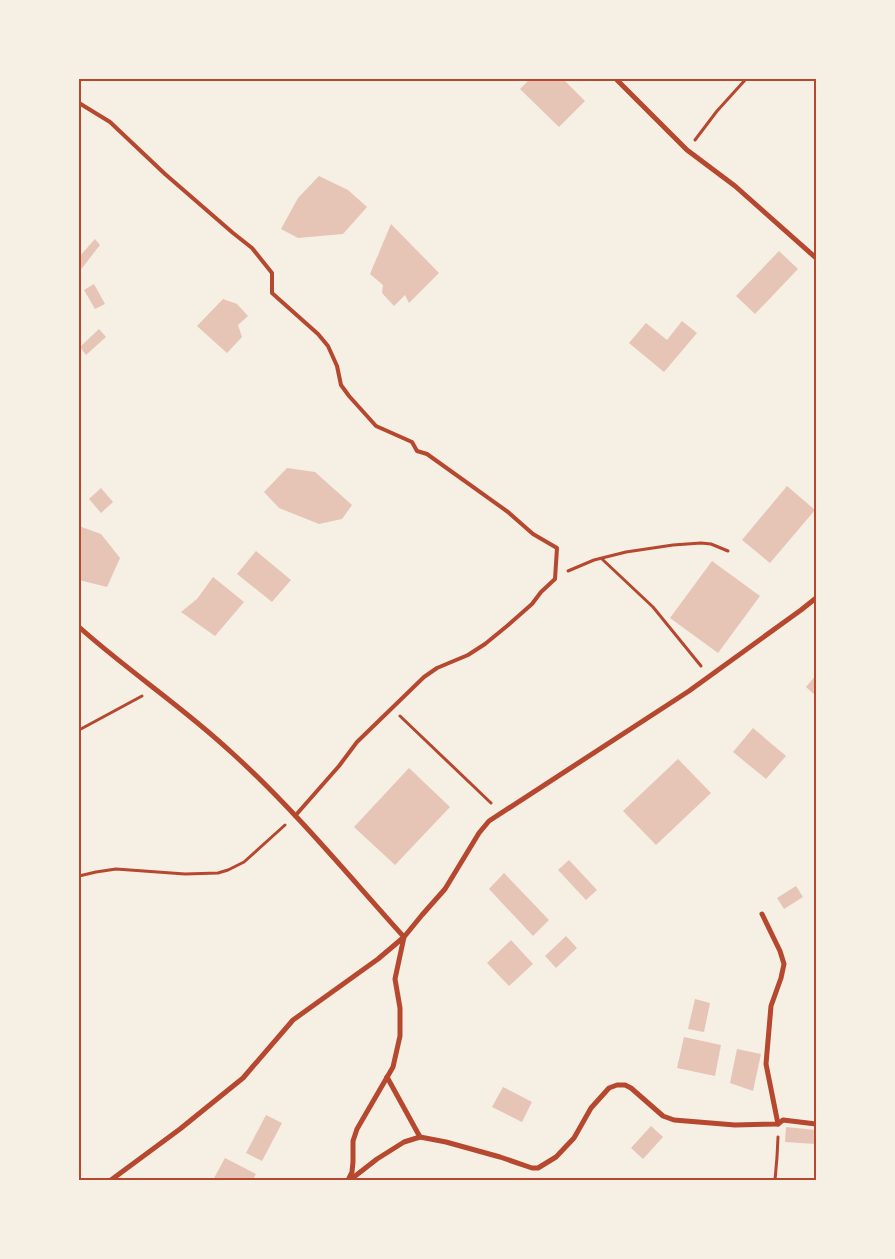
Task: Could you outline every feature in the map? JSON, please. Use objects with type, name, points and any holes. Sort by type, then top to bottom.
[{"type":"street","points":[[616,79],[687,150],[735,186],[816,258]]},
{"type":"street","points":[[111,1180],[180,1129],[243,1078],[293,1020],[378,960],[404,937],[445,889],[479,833],[489,821],[689,691],[816,598]]},
{"type":"street","points":[[79,627],[105,651],[155,688],[232,753],[295,816],[404,937]]},
{"type":"street","points":[[762,914],[780,951],[784,964],[771,1006],[766,1064],[778,1124]]},
{"type":"street","points":[[349,1180],[352,1172],[353,1141],[357,1129],[393,1066],[400,1036],[400,1008],[395,978],[404,937]]},
{"type":"street","points":[[387,1077],[420,1137]]},
{"type":"street","points":[[349,1180],[404,1142],[420,1137],[446,1142],[532,1168],[538,1168],[556,1156],[574,1138],[591,1108],[609,1088],[617,1084],[632,1088],[663,1116],[674,1120],[735,1125],[778,1124],[783,1120],[816,1124]]},
{"type":"lane","points":[[79,103],[110,122],[165,174],[252,248],[272,272],[272,293],[318,334],[328,346],[337,366],[342,385],[349,396],[376,426],[412,442],[417,452],[427,454],[508,512],[533,534],[557,548],[555,579],[541,592],[532,604],[485,644],[468,655],[437,668],[424,677],[357,742],[339,766],[295,816]]},
{"type":"path","points":[[687,150],[717,111],[746,79]]},
{"type":"path","points":[[555,579],[594,560],[626,552],[700,542],[728,550]]},
{"type":"path","points":[[602,558],[653,607],[709,676]]},
{"type":"path","points":[[79,730],[155,688]]},
{"type":"path","points":[[392,708],[501,812]]},
{"type":"path","points":[[79,876],[116,869],[185,874],[218,873],[244,862],[295,816]]},
{"type":"path","points":[[774,1180],[778,1124]]},
{"type":"building","points":[[530,79],[563,79],[585,101],[559,127],[520,89]]},
{"type":"building","points":[[319,176],[348,190],[367,207],[343,234],[298,238],[281,229],[298,198]]},
{"type":"building","points":[[391,224],[439,273],[409,303],[405,295],[394,306],[382,293],[383,285],[370,274]]},
{"type":"building","points":[[95,239],[100,245],[79,272],[79,257]]},
{"type":"building","points":[[779,251],[798,269],[755,314],[736,296]]},
{"type":"building","points":[[94,284],[105,304],[95,309],[84,290]]},
{"type":"building","points":[[223,299],[237,304],[248,316],[238,325],[242,337],[227,353],[197,326]]},
{"type":"building","points":[[682,321],[697,333],[664,372],[629,343],[646,323],[667,340]]},
{"type":"building","points":[[99,329],[106,337],[86,355],[80,347]]},
{"type":"building","points":[[287,468],[315,472],[352,505],[342,519],[319,524],[279,508],[264,492]]},
{"type":"building","points":[[787,486],[815,510],[770,563],[742,540]]},
{"type":"building","points":[[101,488],[113,502],[101,513],[89,499]]},
{"type":"building","points":[[79,526],[101,534],[120,558],[107,587],[79,580]]},
{"type":"building","points":[[256,551],[291,580],[272,602],[237,574]]},
{"type":"building","points":[[712,561],[760,596],[718,653],[670,618]]},
{"type":"building","points":[[213,577],[244,602],[215,636],[181,612],[197,599]]},
{"type":"building","points":[[816,675],[816,696],[806,687]]},
{"type":"building","points":[[753,728],[786,756],[766,779],[733,752]]},
{"type":"building","points":[[678,759],[711,793],[656,845],[623,811]]},
{"type":"building","points":[[409,768],[450,807],[395,865],[354,827]]},
{"type":"building","points":[[569,860],[597,890],[586,900],[558,870]]},
{"type":"building","points":[[504,873],[549,920],[533,936],[489,889]]},
{"type":"building","points":[[796,886],[803,897],[784,909],[777,898]]},
{"type":"building","points":[[566,936],[577,948],[556,968],[545,956]]},
{"type":"building","points":[[511,940],[533,964],[509,986],[487,963]]},
{"type":"building","points":[[695,999],[710,1003],[704,1032],[688,1029]]},
{"type":"building","points":[[684,1037],[721,1045],[715,1076],[677,1068]]},
{"type":"building","points":[[737,1049],[761,1054],[753,1091],[730,1083]]},
{"type":"building","points":[[503,1087],[532,1102],[522,1122],[492,1107]]},
{"type":"building","points":[[266,1115],[282,1123],[262,1161],[246,1153]]},
{"type":"building","points":[[651,1126],[663,1137],[643,1159],[631,1148]]},
{"type":"building","points":[[786,1127],[816,1130],[816,1144],[785,1142]]},
{"type":"building","points":[[225,1158],[256,1174],[253,1180],[213,1180]]}]
